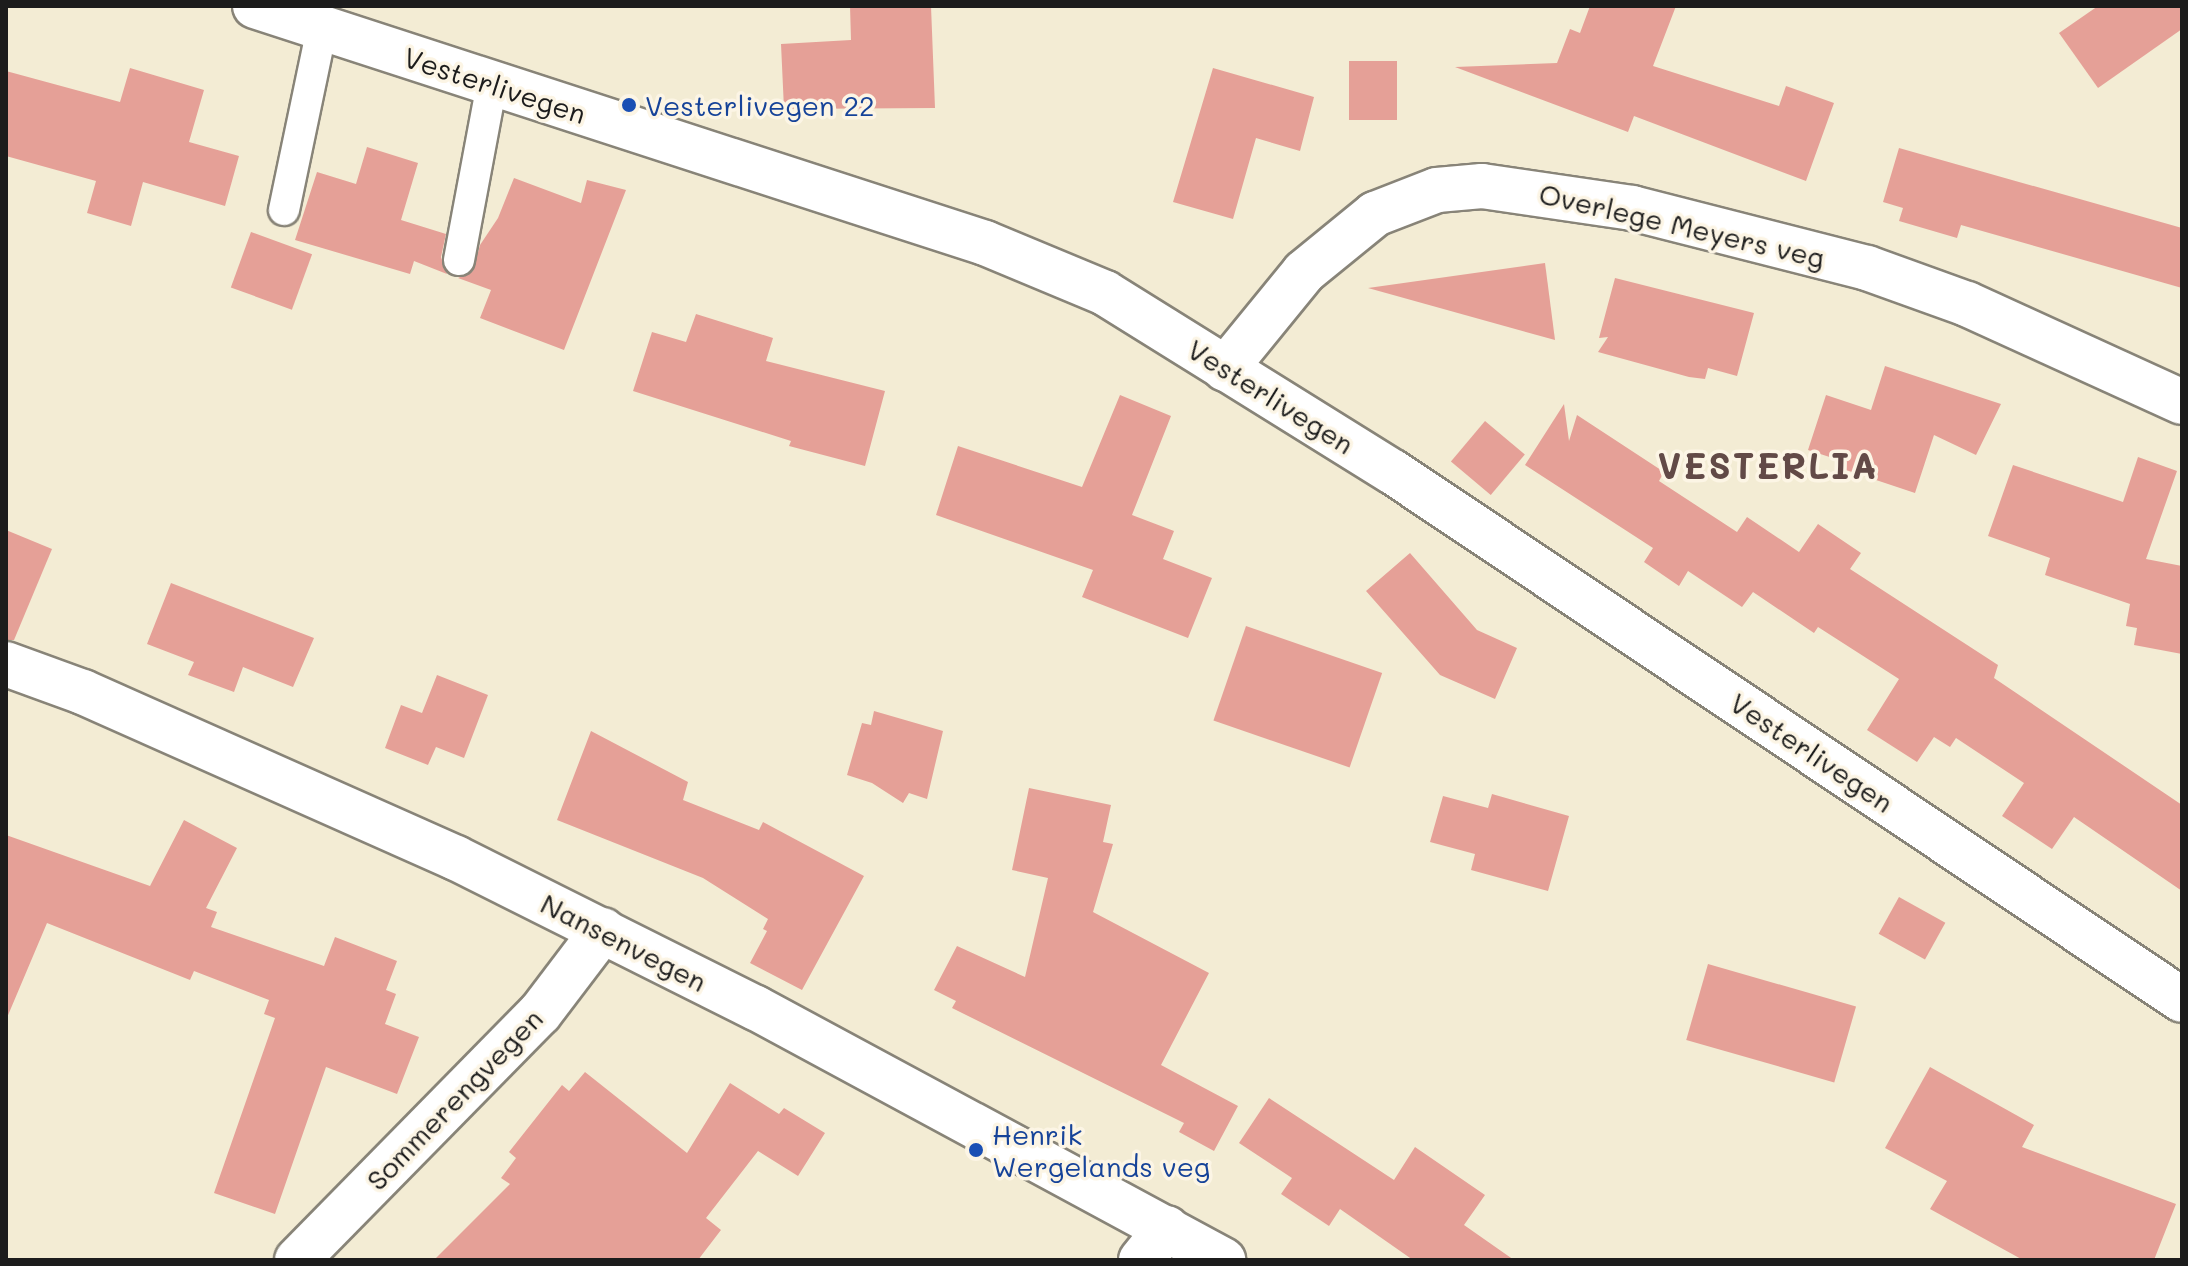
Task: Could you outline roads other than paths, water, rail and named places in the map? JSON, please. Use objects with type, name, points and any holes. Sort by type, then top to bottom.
[{"type":"street","name":"Vesterlivegen","points":[[255,6],[336,23],[492,84],[1061,272],[1138,312],[1393,472],[2182,1000]]},
{"type":"street","name":"Overlege Meyers veg","points":[[1225,369],[1304,272],[1375,214],[1437,190],[1482,186],[1632,208],[1867,268],[1967,304],[2182,402]]},
{"type":"street","name":"Nansenvegen","points":[[6,664],[83,692],[266,772],[603,930],[1154,1244],[1223,1260]]},
{"type":"street","name":"Sommerengvegen","points":[[297,1260],[540,1013],[603,930]]},
{"type":"lane","points":[[284,210],[336,23]]},
{"type":"lane","points":[[459,260],[492,84]]},
{"type":"place","name":"Vesterlivegen 22","points":[[629,105]]},
{"type":"place","name":"Henrik Wergelands veg","points":[[976,1150]]},
{"type":"district","name":"VESTERLIA","points":[[1768,465]]}]
